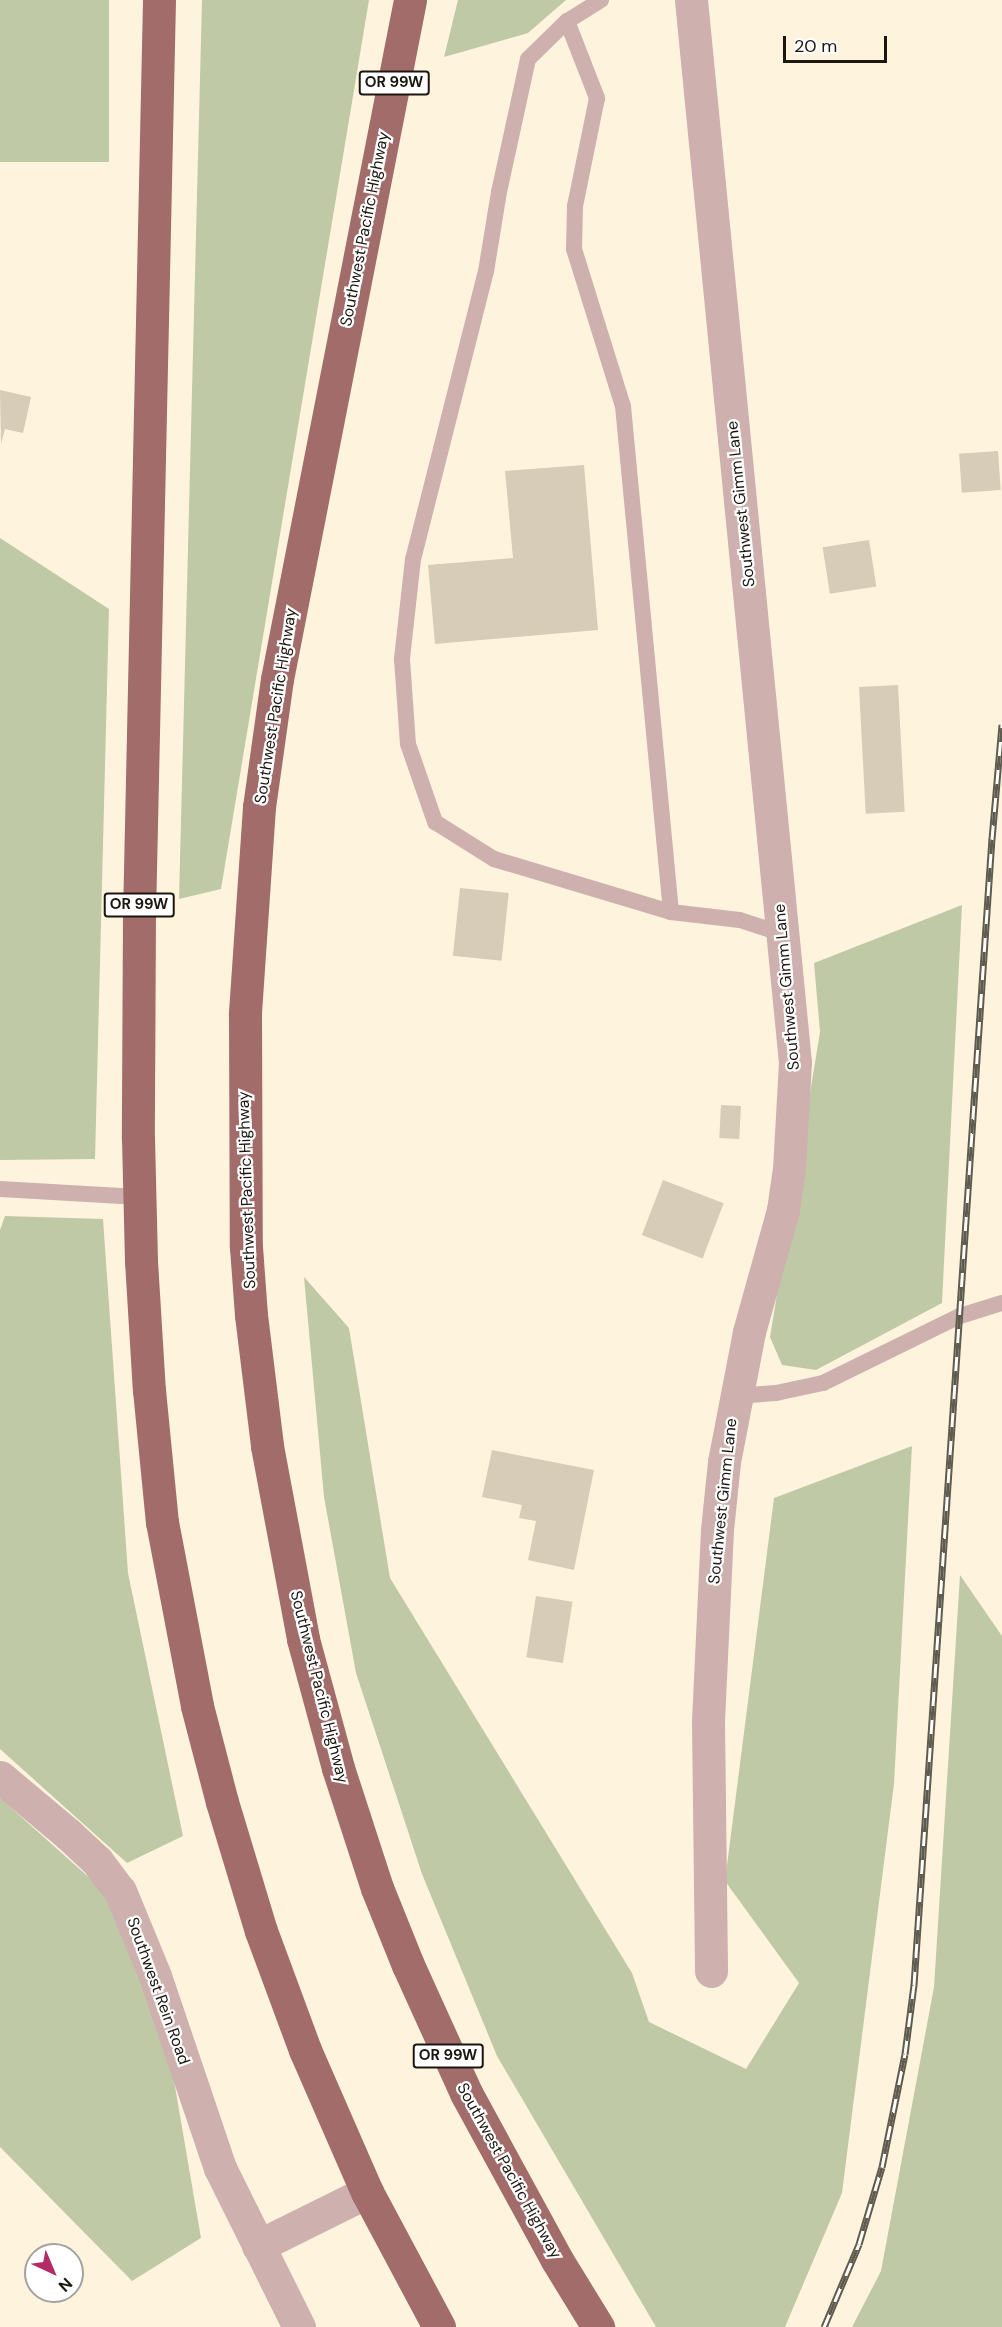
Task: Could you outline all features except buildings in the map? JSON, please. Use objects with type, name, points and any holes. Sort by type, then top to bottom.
[{"type":"highway","name":"OR 99W","points":[[159,0],[139,914],[138,1197],[149,1390],[162,1522],[197,1706],[222,1802],[261,1931],[305,2050],[367,2192],[439,2327]]},
{"type":"highway","name":"Southwest Pacific Highway","points":[[410,0],[277,679],[259,807],[245,1015],[245,1236],[251,1315],[267,1446],[303,1639],[338,1768],[374,1878],[408,1965],[466,2093],[557,2260],[598,2327]]},
{"type":"street","name":"Southwest Gimm Lane","points":[[691,0],[795,1062],[789,1168],[783,1210],[748,1332],[736,1396],[717,1530],[708,1722],[711,1971]]},
{"type":"street","name":"Southwest Rein Road","points":[[0,1777],[83,1847],[120,1891],[155,1976],[220,2168],[299,2327]]},
{"type":"street","points":[[258,2246],[367,2192]]},
{"type":"lane","points":[[601,0],[567,21],[528,59],[499,192],[486,271],[413,559],[402,658],[408,744],[435,822],[494,859],[671,912],[740,920],[783,934]]},
{"type":"lane","points":[[567,21],[597,98],[575,206],[574,249],[623,406],[671,912]]},
{"type":"lane","points":[[0,1189],[138,1197]]},
{"type":"lane","points":[[736,1396],[776,1393],[823,1383],[960,1316],[1002,1303]]},
{"type":"green space","points":[[0,0],[109,0],[109,162],[0,162]]},
{"type":"green space","points":[[202,0],[369,0],[221,889],[179,899]]},
{"type":"green space","points":[[458,0],[566,0],[528,33],[444,57]]},
{"type":"green space","points":[[0,538],[109,609],[95,1159],[0,1160]]},
{"type":"green space","points":[[962,905],[942,1303],[816,1370],[782,1365],[770,1337],[820,1032],[814,963]]},
{"type":"green space","points":[[5,1216],[103,1219],[128,1573],[183,1836],[127,1863],[0,1749],[0,1230]]},
{"type":"green space","points":[[304,1277],[349,1328],[390,1578],[632,1973],[649,2022],[746,2069],[799,1983],[725,1881],[774,1498],[912,1446],[894,1784],[842,2193],[785,2327],[656,2327],[497,2056],[422,1874],[356,1673],[324,1497]]},
{"type":"green space","points":[[960,1575],[1002,1636],[1002,2327],[852,2327],[881,2271],[934,1987]]},
{"type":"green space","points":[[0,1798],[111,1897],[172,2069],[201,2238],[132,2281],[0,2147]]},
{"type":"railway","points":[[824,2327],[859,2244],[882,2167],[905,2054],[914,1985],[992,839],[1002,724]]}]
